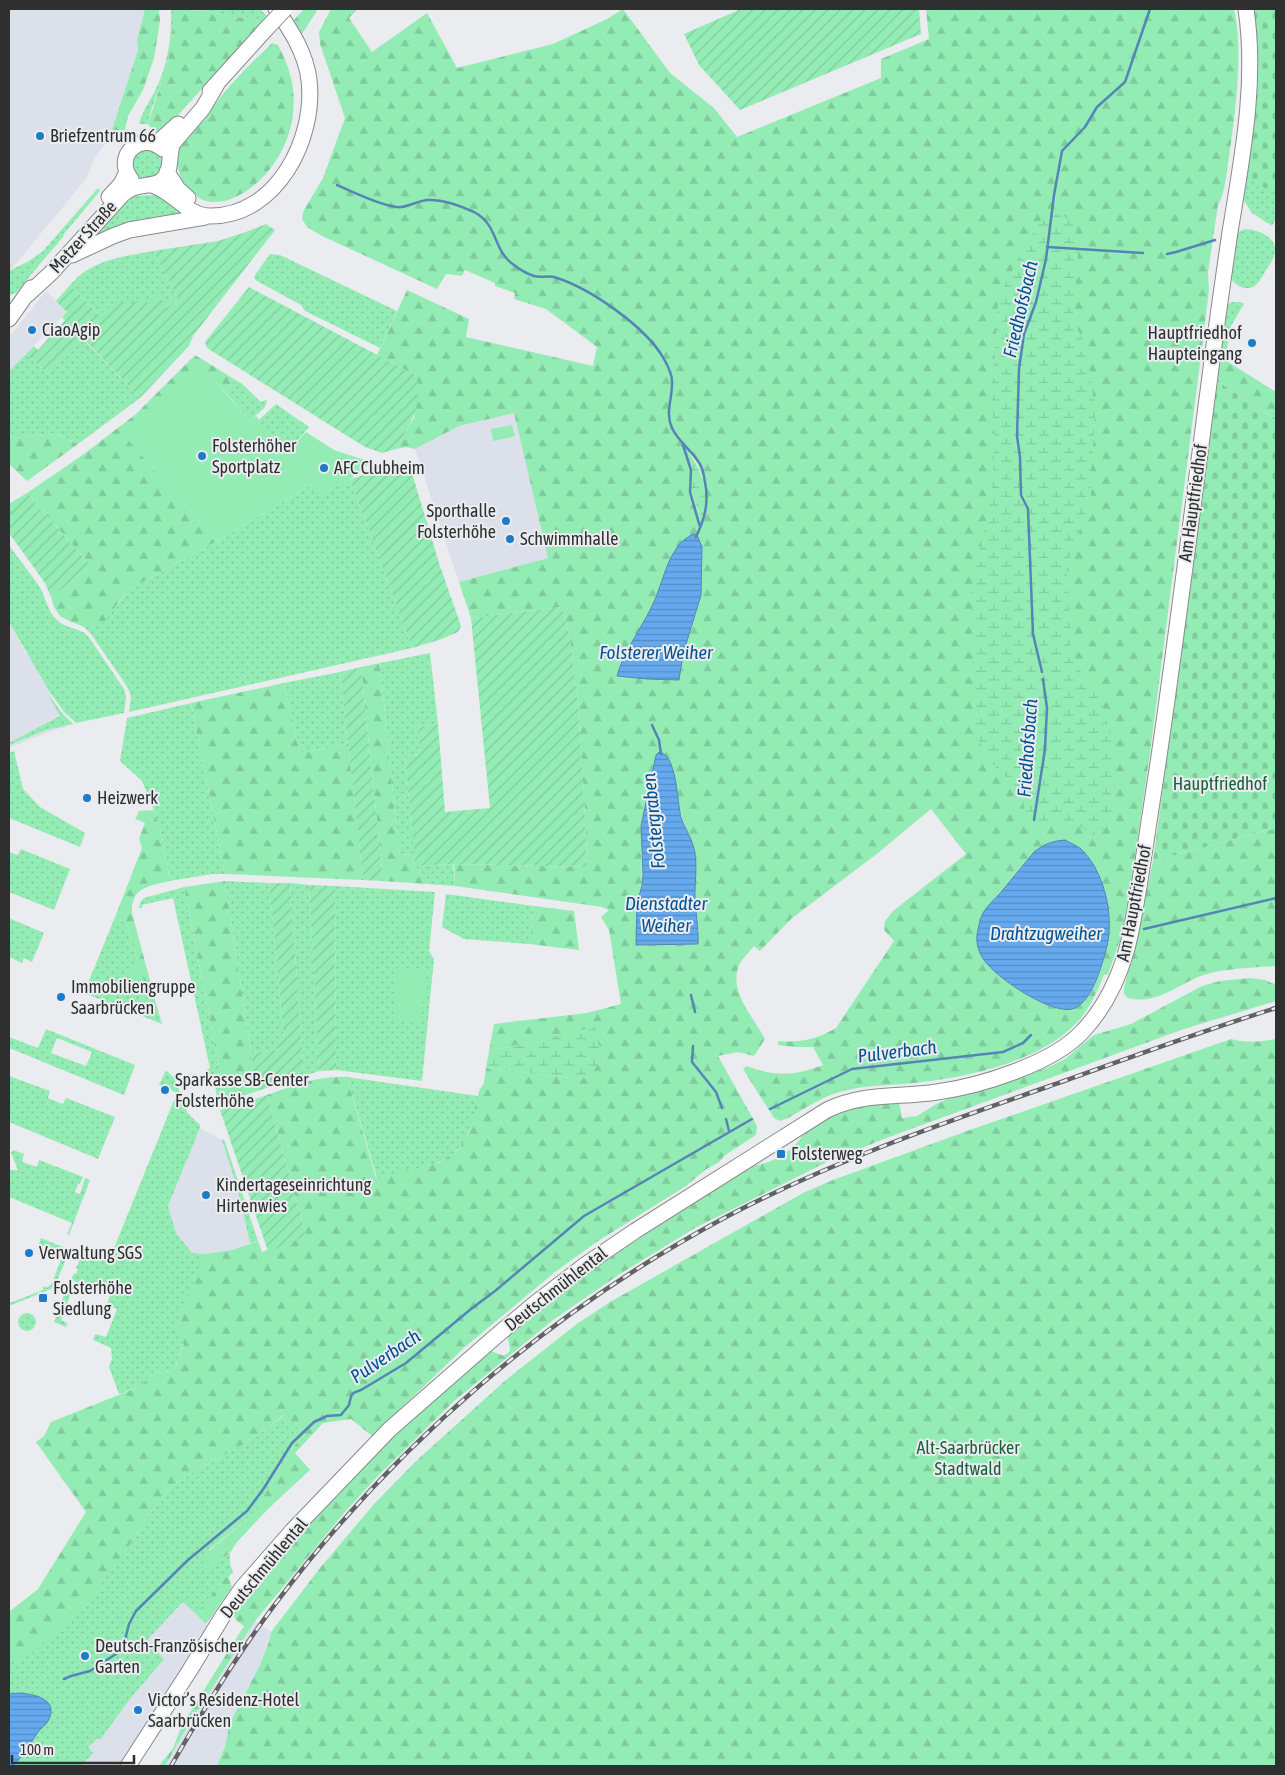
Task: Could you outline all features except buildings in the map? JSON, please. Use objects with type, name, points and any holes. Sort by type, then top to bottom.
[{"type":"main road","points":[[156,144],[166,152],[168,167],[178,189],[190,200],[204,206],[234,204],[256,191],[284,161],[299,124],[301,110],[300,82],[294,57],[285,37],[266,9]]},
{"type":"main road","points":[[63,260],[105,239],[129,230],[232,213],[265,195],[284,174],[292,163],[303,140],[310,111],[309,79],[301,50],[276,9]]},
{"type":"main road","name":"Metzer Straße","points":[[9,319],[27,295],[44,267],[115,190],[127,172],[125,161],[129,151],[141,143],[151,142],[156,144],[166,137],[285,9]]},
{"type":"main road","name":"Am Hauptfriedhof","points":[[1111,993],[1122,965],[1133,922],[1163,731],[1221,292],[1244,142],[1251,71],[1246,9]]},
{"type":"main road","name":"Metzer Straße","points":[[27,295],[38,287],[123,194],[132,188],[160,182],[168,167],[173,143],[203,108],[217,84]]},
{"type":"main road","points":[[127,172],[134,181],[161,188],[189,210],[208,216]]},
{"type":"main road","name":"Deutschmühlental","points":[[128,1766],[224,1614],[258,1569],[390,1429],[533,1305],[621,1240],[827,1110],[844,1102],[864,1098],[951,1090],[1030,1065],[1054,1053],[1076,1038],[1097,1015],[1111,993]]},
{"type":"shaded area","points":[[9,9],[145,9],[137,40],[138,50],[109,139],[96,155],[86,179],[9,272]]},
{"type":"shaded area","points":[[46,291],[67,312],[9,371],[9,337]]},
{"type":"shaded area","points":[[514,413],[548,558],[459,582],[415,449],[459,426]]},
{"type":"shaded area","points":[[9,622],[68,726],[9,748]]},
{"type":"shaded area","name":"Kindertageseinrichtung Hirtenwies","points":[[200,1128],[222,1140],[236,1184],[250,1243],[232,1250],[205,1254],[192,1253],[176,1233],[168,1206]]},
{"type":"shaded area","points":[[184,1602],[209,1627],[121,1766],[81,1766],[85,1761],[87,1748],[98,1738],[100,1740],[130,1699],[164,1659],[145,1641]]},
{"type":"shaded area","points":[[255,1621],[271,1632],[269,1642],[260,1665],[243,1696],[217,1766],[165,1766],[186,1729]]},
{"type":"green space","points":[[145,9],[159,9],[160,21],[154,58],[143,90],[128,116],[123,138],[113,141],[109,139],[138,50],[137,40]]},
{"type":"green space","points":[[171,9],[174,9],[173,34],[166,68],[148,124],[139,124],[164,70],[170,40]]},
{"type":"green space","points":[[174,9],[207,11],[232,17],[252,18],[261,23],[171,123],[169,122],[161,130],[155,132],[148,124],[168,61]]},
{"type":"green space","points":[[187,9],[260,9],[267,16],[261,23],[252,18],[232,17],[207,11]]},
{"type":"green space","points":[[304,9],[318,9],[302,34],[294,20]]},
{"type":"green space","points":[[331,9],[358,9],[349,18],[372,52],[427,13],[457,68],[553,44],[607,19],[623,9],[670,73],[714,108],[737,137],[881,78],[881,59],[929,39],[926,9],[1234,9],[1238,44],[1238,83],[1234,121],[1223,194],[1218,205],[1208,272],[1209,290],[1200,363],[1150,753],[1125,926],[1108,974],[1104,975],[1097,992],[1081,1018],[1067,1032],[1030,1055],[986,1070],[964,1075],[844,1091],[821,1099],[786,1119],[780,1121],[774,1118],[743,1069],[747,1066],[766,1072],[785,1074],[813,1069],[823,1065],[813,1047],[778,1045],[778,1041],[809,1039],[836,1028],[894,941],[884,930],[885,921],[893,911],[966,854],[931,809],[878,853],[791,919],[760,951],[754,946],[739,965],[736,977],[740,996],[765,1039],[754,1056],[738,1052],[718,1056],[757,1126],[756,1135],[724,1156],[719,1162],[705,1170],[686,1186],[598,1241],[555,1272],[465,1347],[372,1436],[351,1419],[323,1423],[295,1453],[310,1470],[268,1509],[237,1542],[230,1553],[205,1570],[201,1566],[209,1551],[252,1515],[295,1445],[305,1434],[283,1415],[237,1448],[188,1475],[174,1485],[155,1506],[125,1552],[87,1602],[32,1653],[9,1662],[9,1612],[38,1589],[86,1512],[36,1442],[44,1436],[51,1422],[141,1386],[152,1373],[174,1371],[184,1344],[173,1331],[205,1254],[232,1250],[258,1241],[262,1252],[306,1235],[267,1095],[316,1079],[347,1077],[376,1178],[439,1163],[458,1150],[469,1133],[479,1091],[484,1083],[486,1068],[582,1079],[595,1028],[489,1051],[494,1024],[587,1013],[621,1004],[609,930],[601,917],[609,910],[602,907],[455,886],[454,864],[587,867],[580,740],[572,652],[562,607],[471,618],[459,582],[548,558],[514,413],[459,426],[415,449],[406,447],[396,449],[414,418],[417,376],[377,355],[407,290],[469,319],[466,337],[593,366],[597,347],[546,309],[514,299],[515,293],[495,286],[495,283],[465,270],[462,276],[446,274],[437,289],[320,235],[307,227],[302,219],[303,212],[323,178],[345,118],[320,44],[319,32]],"holes":[[[688,451],[697,462],[704,484],[706,507],[698,512],[692,494]],[[688,536],[702,547],[701,595],[683,654],[679,680],[647,679],[620,666],[647,615],[670,562]],[[659,752],[663,753],[671,765],[679,808],[694,850],[696,915],[699,933],[642,886],[641,826],[656,755]],[[1034,852],[1105,952],[1094,987],[1081,1004],[1069,1009],[1052,1007],[1031,997],[999,975],[985,962],[980,944],[979,925],[987,908]]]},
{"type":"green space","points":[[741,9],[919,9],[921,34],[740,110],[699,65],[684,34]]},
{"type":"green space","points":[[1253,9],[1276,9],[1276,195],[1246,176],[1256,94],[1257,37]]},
{"type":"green space","points":[[272,43],[278,45],[289,70],[293,87],[293,114],[286,141],[273,165],[254,185],[231,199],[216,202],[205,201],[192,192],[181,177],[177,162],[179,148],[204,120],[228,88]]},
{"type":"green space","points":[[143,148],[158,152],[162,158],[162,170],[155,178],[141,179],[133,171],[131,160]]},
{"type":"green space","points":[[1246,176],[1276,182],[1276,218],[1272,226],[1252,213],[1243,199]]},
{"type":"green space","points":[[98,188],[100,191],[64,236],[17,292],[9,296],[9,271],[29,261],[43,251]]},
{"type":"green space","points":[[154,195],[162,197],[187,216],[88,244],[128,201],[135,196]]},
{"type":"green space","points":[[1053,214],[1064,216],[1072,223],[1078,235],[1073,313],[1088,360],[1094,401],[1095,418],[1091,499],[1067,565],[1071,647],[1078,668],[1093,685],[1102,702],[1113,749],[1115,770],[1114,808],[1109,821],[1097,837],[1071,823],[1054,821],[1040,824],[1031,821],[1026,814],[1020,793],[984,753],[974,719],[972,591],[973,574],[985,528],[993,479],[995,440],[992,400],[998,299],[1039,222],[1045,216]]},
{"type":"green space","points":[[266,224],[275,230],[193,336],[189,346],[140,398],[81,336],[48,374],[26,354],[34,346],[38,350],[65,320],[62,317],[67,312],[56,301],[70,285],[99,315],[119,298],[128,306],[143,298],[148,303],[158,296],[167,307],[178,299],[153,251],[218,241]]},
{"type":"green space","points":[[1245,229],[1255,230],[1270,238],[1275,247],[1272,261],[1258,283],[1250,288],[1238,286],[1229,276],[1236,233]]},
{"type":"green space","points":[[153,251],[178,299],[166,307],[148,303],[99,315],[70,285],[79,276],[98,264],[108,260]]},
{"type":"green space","points":[[270,254],[280,255],[397,311],[380,348],[305,311],[301,305],[257,281],[254,278],[255,275]]},
{"type":"green space","points":[[249,287],[417,376],[418,398],[414,415],[396,449],[382,453],[365,447],[207,348],[205,342]]},
{"type":"green space","points":[[1232,302],[1244,304],[1231,326],[1225,360],[1220,359],[1228,304]]},
{"type":"green space","points":[[80,336],[140,398],[78,444],[56,434],[9,437],[9,371],[26,354],[48,374]]},
{"type":"green space","points":[[195,355],[234,379],[227,394],[200,365],[125,436],[217,541],[128,590],[104,622],[94,627],[84,627],[69,621],[60,616],[54,607],[51,597],[91,566],[27,493],[84,454],[136,414]]},
{"type":"green space","points":[[1220,359],[1225,360],[1276,392],[1276,419],[1217,381]]},
{"type":"green space","points":[[200,364],[250,421],[256,416],[287,453],[306,432],[334,450],[371,462],[350,479],[321,494],[314,483],[217,541],[124,435]]},
{"type":"green space","points":[[234,379],[261,402],[267,401],[265,407],[250,421],[227,394]]},
{"type":"green space","name":"Hauptfriedhof","points":[[1217,381],[1276,419],[1276,828],[1153,861]]},
{"type":"green space","points":[[276,404],[309,427],[287,453],[259,420]]},
{"type":"green space","points":[[512,425],[515,436],[493,441],[491,429]]},
{"type":"green space","points":[[56,434],[78,444],[27,481],[9,464],[9,437]]},
{"type":"green space","points":[[687,450],[701,474],[704,484],[706,502],[702,521],[692,494],[691,470]]},
{"type":"green space","points":[[406,465],[411,470],[440,566],[461,626],[458,632],[412,648],[350,479]]},
{"type":"green space","points":[[350,479],[412,648],[129,712],[131,696],[128,688],[91,634],[84,627],[94,627],[115,608],[128,590],[217,541],[314,483],[321,494]]},
{"type":"green space","points":[[27,493],[91,566],[51,597],[45,583],[9,533],[9,504]]},
{"type":"green space","points":[[9,545],[39,586],[54,616],[64,625],[81,631],[88,636],[124,689],[126,697],[124,713],[76,723],[65,713],[49,691],[9,622]]},
{"type":"green space","points":[[562,607],[570,641],[577,698],[587,867],[454,864],[415,866],[405,756],[420,754],[417,727],[438,724],[445,812],[490,808],[471,618]]},
{"type":"green space","points":[[430,653],[438,724],[417,727],[420,754],[405,756],[414,854],[399,855],[380,663]]},
{"type":"green space","points":[[380,663],[399,855],[414,854],[415,866],[426,877],[427,884],[383,881],[361,667]]},
{"type":"green space","points":[[361,667],[383,881],[363,880],[340,672]]},
{"type":"green space","points":[[340,672],[348,744],[300,753],[284,683]]},
{"type":"green space","points":[[284,683],[300,753],[348,744],[363,880],[225,874],[191,703]]},
{"type":"green space","points":[[48,695],[73,724],[46,730],[9,745],[9,743],[60,716]]},
{"type":"green space","points":[[191,703],[225,874],[212,874],[170,881],[161,833],[142,781],[120,761],[127,718]]},
{"type":"green space","points":[[14,751],[23,789],[40,807],[85,833],[80,847],[9,818],[9,753]]},
{"type":"green space","points":[[154,810],[161,833],[170,881],[148,886],[138,893],[132,904],[132,913],[157,1007],[151,1006],[127,926],[122,920],[115,917],[142,848],[139,839],[145,823],[135,819],[139,811]]},
{"type":"green space","points":[[1276,828],[1276,966],[1215,972],[1149,999],[1128,998],[1124,994],[1124,987],[1135,947],[1153,861]]},
{"type":"green space","points":[[21,849],[70,869],[54,910],[9,892],[9,852],[18,855]]},
{"type":"green space","points":[[453,864],[455,886],[427,884],[426,877],[415,866]]},
{"type":"green space","points":[[225,881],[269,883],[284,1039],[277,1050],[251,1053]]},
{"type":"green space","points":[[225,881],[251,1053],[254,1092],[226,1102],[184,887]]},
{"type":"green space","points":[[269,883],[290,883],[304,1076],[254,1092],[251,1053],[277,1050],[277,1040],[284,1039]]},
{"type":"green space","points":[[290,883],[309,885],[319,1071],[304,1076]]},
{"type":"green space","points":[[309,885],[335,886],[336,1070],[319,1071]]},
{"type":"green space","points":[[335,886],[435,892],[429,951],[434,959],[422,1081],[336,1070]]},
{"type":"green space","points":[[184,887],[226,1102],[208,1108],[207,1105],[218,1102],[215,1086],[209,1087],[206,1070],[210,1068],[173,898],[142,905],[142,908],[139,908],[144,898]]},
{"type":"green space","points":[[446,894],[534,906],[529,944],[464,939],[442,927]]},
{"type":"green space","points":[[534,906],[574,911],[579,950],[529,944]]},
{"type":"green space","points":[[115,917],[122,920],[127,926],[151,1006],[157,1007],[162,1024],[84,993]]},
{"type":"green space","points":[[9,918],[44,933],[32,962],[24,958],[22,963],[9,957]]},
{"type":"green space","points":[[139,965],[146,988],[132,992],[125,969]]},
{"type":"green space","points":[[397,968],[425,970],[421,1023],[393,1021]]},
{"type":"green space","points":[[1251,978],[1265,980],[1276,985],[1276,1001],[1184,1029],[884,1139],[827,1162],[695,1228],[620,1274],[553,1320],[453,1402],[376,1478],[345,1512],[255,1621],[186,1729],[165,1766],[159,1766],[173,1748],[182,1725],[244,1626],[231,1613],[256,1579],[350,1480],[419,1414],[491,1351],[504,1356],[510,1351],[508,1337],[574,1283],[606,1260],[752,1166],[763,1164],[784,1154],[808,1130],[839,1112],[875,1104],[899,1102],[902,1118],[917,1116],[936,1104],[959,1094],[1049,1067],[1065,1059],[1094,1035],[1131,1024],[1202,986],[1220,981]]},
{"type":"green space","points":[[595,1027],[600,1057],[595,1069],[582,1079],[486,1068],[489,1051]]},
{"type":"green space","points":[[46,1029],[135,1065],[124,1095],[9,1048],[9,1037],[38,1048]],"holes":[[[57,1038],[92,1052],[86,1066],[51,1053]]]},
{"type":"green space","name":"Alt-Saarbrücker Stadtwald","points":[[1231,1039],[1254,1042],[1276,1039],[1276,1766],[217,1766],[225,1746],[230,1723],[260,1665],[271,1632],[320,1568],[374,1504],[415,1462],[507,1379],[578,1323],[610,1302],[803,1193],[833,1180],[967,1131]]},
{"type":"green space","points":[[166,1070],[175,1079],[187,1112],[200,1125],[168,1206],[176,1233],[192,1253],[205,1254],[184,1343],[174,1371],[152,1373],[141,1386],[119,1394],[109,1367],[112,1359],[111,1348],[93,1340],[95,1334],[106,1337],[117,1309],[107,1305],[110,1295],[71,1280],[74,1273],[76,1274],[78,1269],[76,1268],[84,1250],[97,1253],[99,1247],[112,1253],[177,1093],[159,1085]]},
{"type":"green space","points":[[9,1076],[50,1091],[48,1098],[63,1104],[66,1098],[115,1117],[98,1159],[9,1122]]},
{"type":"green space","points":[[347,1077],[478,1096],[473,1121],[468,1134],[461,1146],[452,1155],[441,1161],[415,1170],[377,1178]]},
{"type":"green space","points":[[267,1095],[306,1235],[289,1244],[268,1251],[220,1110]]},
{"type":"green space","points":[[224,1139],[258,1241],[250,1243],[236,1184],[222,1140]]},
{"type":"green space","points":[[13,1150],[24,1154],[22,1162],[37,1167],[39,1160],[83,1177],[75,1192],[80,1194],[85,1178],[90,1180],[69,1235],[67,1234],[72,1223],[9,1197],[9,1170],[18,1170],[11,1153]]},
{"type":"green space","points":[[41,1238],[70,1250],[55,1285],[51,1289],[9,1306],[9,1301],[10,1303],[43,1290],[43,1287],[47,1288],[52,1283],[63,1254],[39,1244]]},
{"type":"green space","points":[[68,1284],[80,1289],[79,1293],[72,1290],[61,1320],[67,1323],[66,1327],[54,1322]]},
{"type":"green space","points":[[23,1313],[31,1313],[36,1318],[34,1329],[23,1331],[18,1326],[18,1318]]},
{"type":"green space","points":[[284,1415],[305,1434],[295,1445],[252,1515],[209,1550],[222,1559],[230,1553],[230,1564],[233,1572],[196,1614],[183,1602],[146,1641],[164,1659],[130,1699],[100,1740],[98,1738],[88,1747],[93,1753],[81,1766],[9,1766],[9,1641],[125,1552],[155,1506],[174,1485],[188,1475],[237,1448]]},
{"type":"green space","points":[[228,1575],[232,1587],[206,1624],[196,1614]]},
{"type":"water","name":"Folsterer Weiher","points":[[693,534],[697,535],[702,547],[701,595],[683,654],[679,680],[617,676],[628,650],[654,602],[673,553],[681,542]]},
{"type":"water","name":"Dienstadter Weiher","points":[[659,752],[665,755],[673,769],[681,817],[695,853],[695,901],[698,944],[636,945],[637,903],[643,875],[641,826],[656,755]]},
{"type":"water","name":"Drahtzugweiher","points":[[1065,840],[1082,850],[1091,860],[1101,880],[1109,912],[1106,951],[1099,973],[1084,1001],[1075,1008],[1066,1010],[1040,1002],[1000,976],[982,957],[978,948],[977,938],[979,924],[985,910],[1034,852],[1048,843]]},
{"type":"water","points":[[19,1693],[38,1696],[44,1699],[51,1707],[51,1714],[20,1758],[13,1766],[9,1766],[9,1694]]},
{"type":"waterway","name":"Friedhofsbach","points":[[1042,672],[1033,634],[1028,509],[1021,495],[1020,457],[1017,436],[1019,369],[1024,334],[1036,302],[1046,259],[1062,151],[1085,127],[1097,107],[1125,82],[1150,9]]},
{"type":"waterway","name":"Folstergraben","points":[[337,185],[369,199],[395,207],[433,200],[451,203],[474,212],[488,224],[502,252],[516,267],[534,276],[554,277],[571,283],[601,300],[644,334],[656,347],[671,374],[672,390],[669,417],[672,428],[677,437],[700,463],[703,471],[706,504],[704,517],[696,537]]},
{"type":"waterway","points":[[1167,254],[1215,240]]},
{"type":"waterway","points":[[1047,247],[1143,253]]},
{"type":"waterway","name":"Folstergraben","points":[[683,445],[691,470],[690,492],[700,527]]},
{"type":"waterway","name":"Friedhofsbach","points":[[1034,820],[1045,749],[1047,708],[1043,679]]},
{"type":"waterway","name":"Folstergraben","points":[[652,725],[659,740],[661,754]]},
{"type":"waterway","name":"Pulverbach","points":[[1144,929],[1276,898]]},
{"type":"waterway","name":"Folstergraben","points":[[691,995],[695,1012]]},
{"type":"waterway","name":"Pulverbach","points":[[770,1109],[852,1069],[1003,1052],[1023,1043],[1031,1035]]},
{"type":"waterway","name":"Folstergraben","points":[[693,1046],[692,1062],[716,1092],[722,1108]]},
{"type":"waterway","name":"Folstergraben","points":[[726,1119],[729,1131]]},
{"type":"waterway","name":"Pulverbach","points":[[64,1679],[90,1671],[123,1648],[129,1624],[136,1611],[188,1560],[247,1511],[292,1443],[314,1422],[327,1416],[341,1415],[349,1405],[353,1394],[406,1363],[584,1216],[752,1119]]},
{"type":"railway","points":[[171,1766],[221,1683],[276,1603],[322,1545],[372,1489],[424,1436],[480,1386],[538,1339],[598,1295],[661,1254],[726,1217],[765,1197],[843,1162],[965,1116],[1190,1036],[1276,1008]]},
{"type":"place","name":"Briefzentrum 66","points":[[40,136]]},
{"type":"place","name":"CiaoAgip","points":[[32,330]]},
{"type":"place","name":"Hauptfriedhof Haupteingang","points":[[1252,343]]},
{"type":"place","name":"Folsterhöher Sportplatz","points":[[202,456]]},
{"type":"place","name":"AFC Clubheim","points":[[324,468]]},
{"type":"place","name":"Sporthalle Folsterhöhe","points":[[506,521]]},
{"type":"place","name":"Schwimmhalle","points":[[510,539]]},
{"type":"place","name":"Heizwerk","points":[[87,798]]},
{"type":"place","name":"Immobiliengruppe Saarbrücken","points":[[61,997]]},
{"type":"place","name":"Sparkasse SB-Center Folsterhöhe","points":[[165,1090]]},
{"type":"place","name":"Folsterweg","points":[[781,1154]]},
{"type":"place","name":"Kindertageseinrichtung Hirtenwies","points":[[206,1195]]},
{"type":"place","name":"Verwaltung SGS","points":[[29,1253]]},
{"type":"place","name":"Folsterhöhe Siedlung","points":[[43,1298]]},
{"type":"place","name":"Deutsch-Französischer Garten","points":[[85,1656]]},
{"type":"place","name":"Victor’s Residenz-Hotel Saarbrücken","points":[[138,1710]]}]
